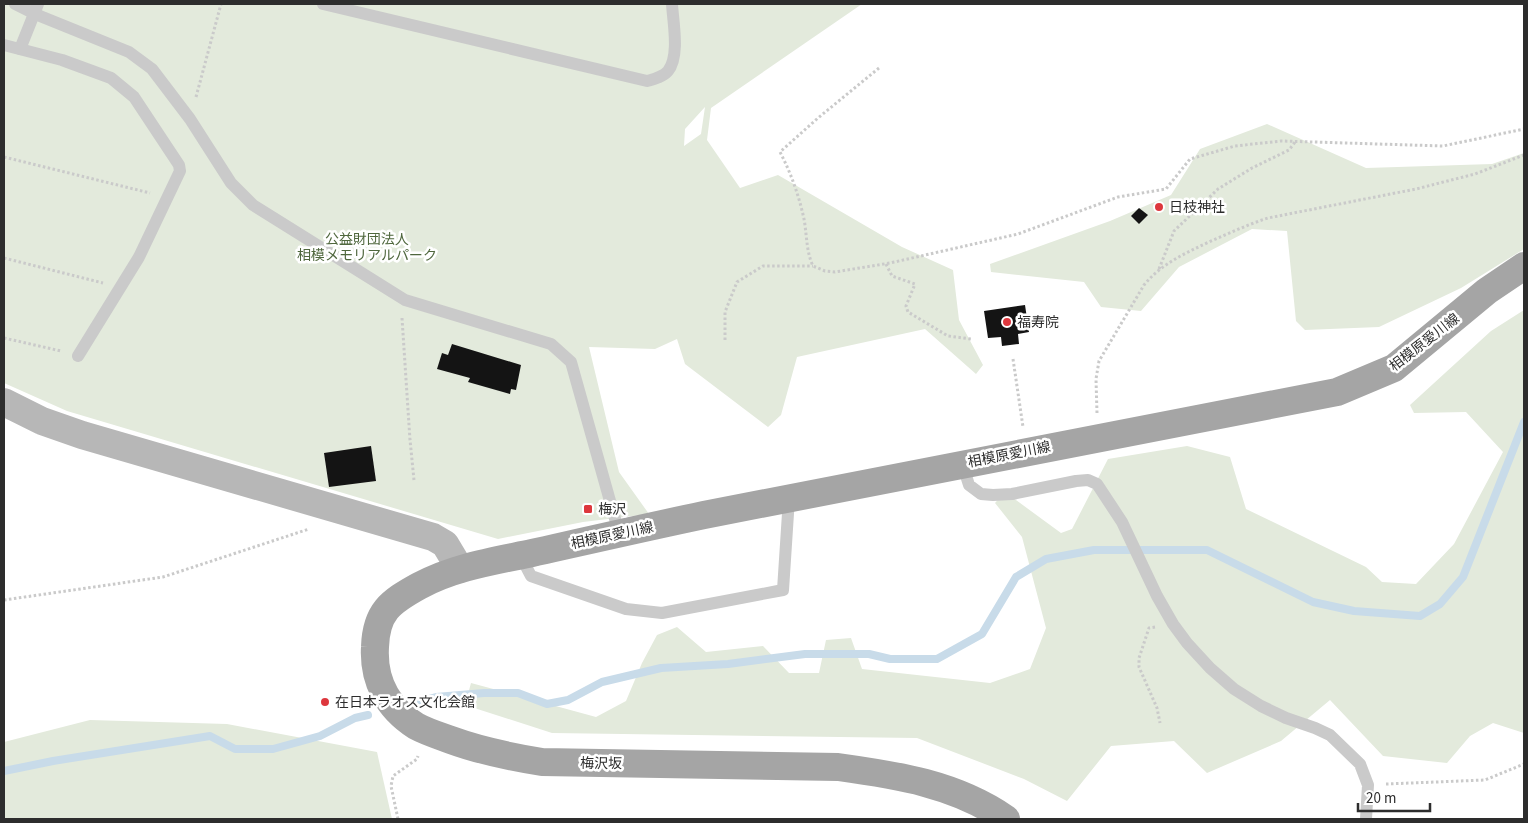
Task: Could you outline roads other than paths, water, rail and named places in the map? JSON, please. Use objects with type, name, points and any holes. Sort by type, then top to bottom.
[{"type":"main road","name":"相模原愛川線","points":[[460,569],[619,533],[962,463],[1337,392],[1394,368],[1488,291],[1524,266]]},
{"type":"main road","name":"梅沢坂","points":[[460,569],[422,584],[390,603],[375,630],[374,656],[377,680],[387,699],[416,726],[476,749],[542,762],[838,768],[880,773],[922,781],[964,796],[1004,818]]},
{"type":"street","points":[[4,402],[42,421],[82,435],[433,537],[445,544],[460,569]]},
{"type":"lane","points":[[15,4],[36,9],[129,52],[152,69],[190,119],[231,183],[253,205],[405,300],[551,344],[571,362],[619,533]]},
{"type":"lane","points":[[322,4],[647,81],[660,77],[668,71],[675,56],[672,4]]},
{"type":"lane","points":[[20,50],[36,9]]},
{"type":"lane","points":[[4,45],[62,60],[111,78],[134,97],[179,164],[180,171],[139,257],[78,356]]},
{"type":"lane","points":[[962,463],[969,485],[981,494],[987,495],[1030,491],[1076,480],[1088,480],[1097,484],[1122,522],[1157,596],[1173,624],[1187,643],[1210,668],[1234,689],[1269,710],[1330,735],[1360,764],[1368,785],[1366,819]]},
{"type":"lane","points":[[520,555],[531,576],[626,608],[662,613],[783,590],[789,498]]},
{"type":"waterway","points":[[418,702],[436,697],[484,693],[518,693],[547,704],[568,700],[602,682],[661,668],[728,664],[805,654],[869,654],[890,659],[937,659],[982,634],[1016,577],[1046,559],[1094,550],[1207,550],[1313,602],[1354,611],[1420,616],[1440,604],[1463,577],[1524,422]]},
{"type":"waterway","points":[[4,771],[53,761],[210,736],[235,749],[273,749],[320,736],[355,718],[368,715]]},
{"type":"place","name":"日枝神社","points":[[1159,207]]},
{"type":"place","name":"福寿院","points":[[1007,322]]},
{"type":"place","name":"梅沢","points":[[588,509]]},
{"type":"place","name":"在日本ラオス文化会館","points":[[325,702]]},
{"type":"park label","name":"公益財団法人 相模メモリアルパーク","points":[[367,248]]}]
